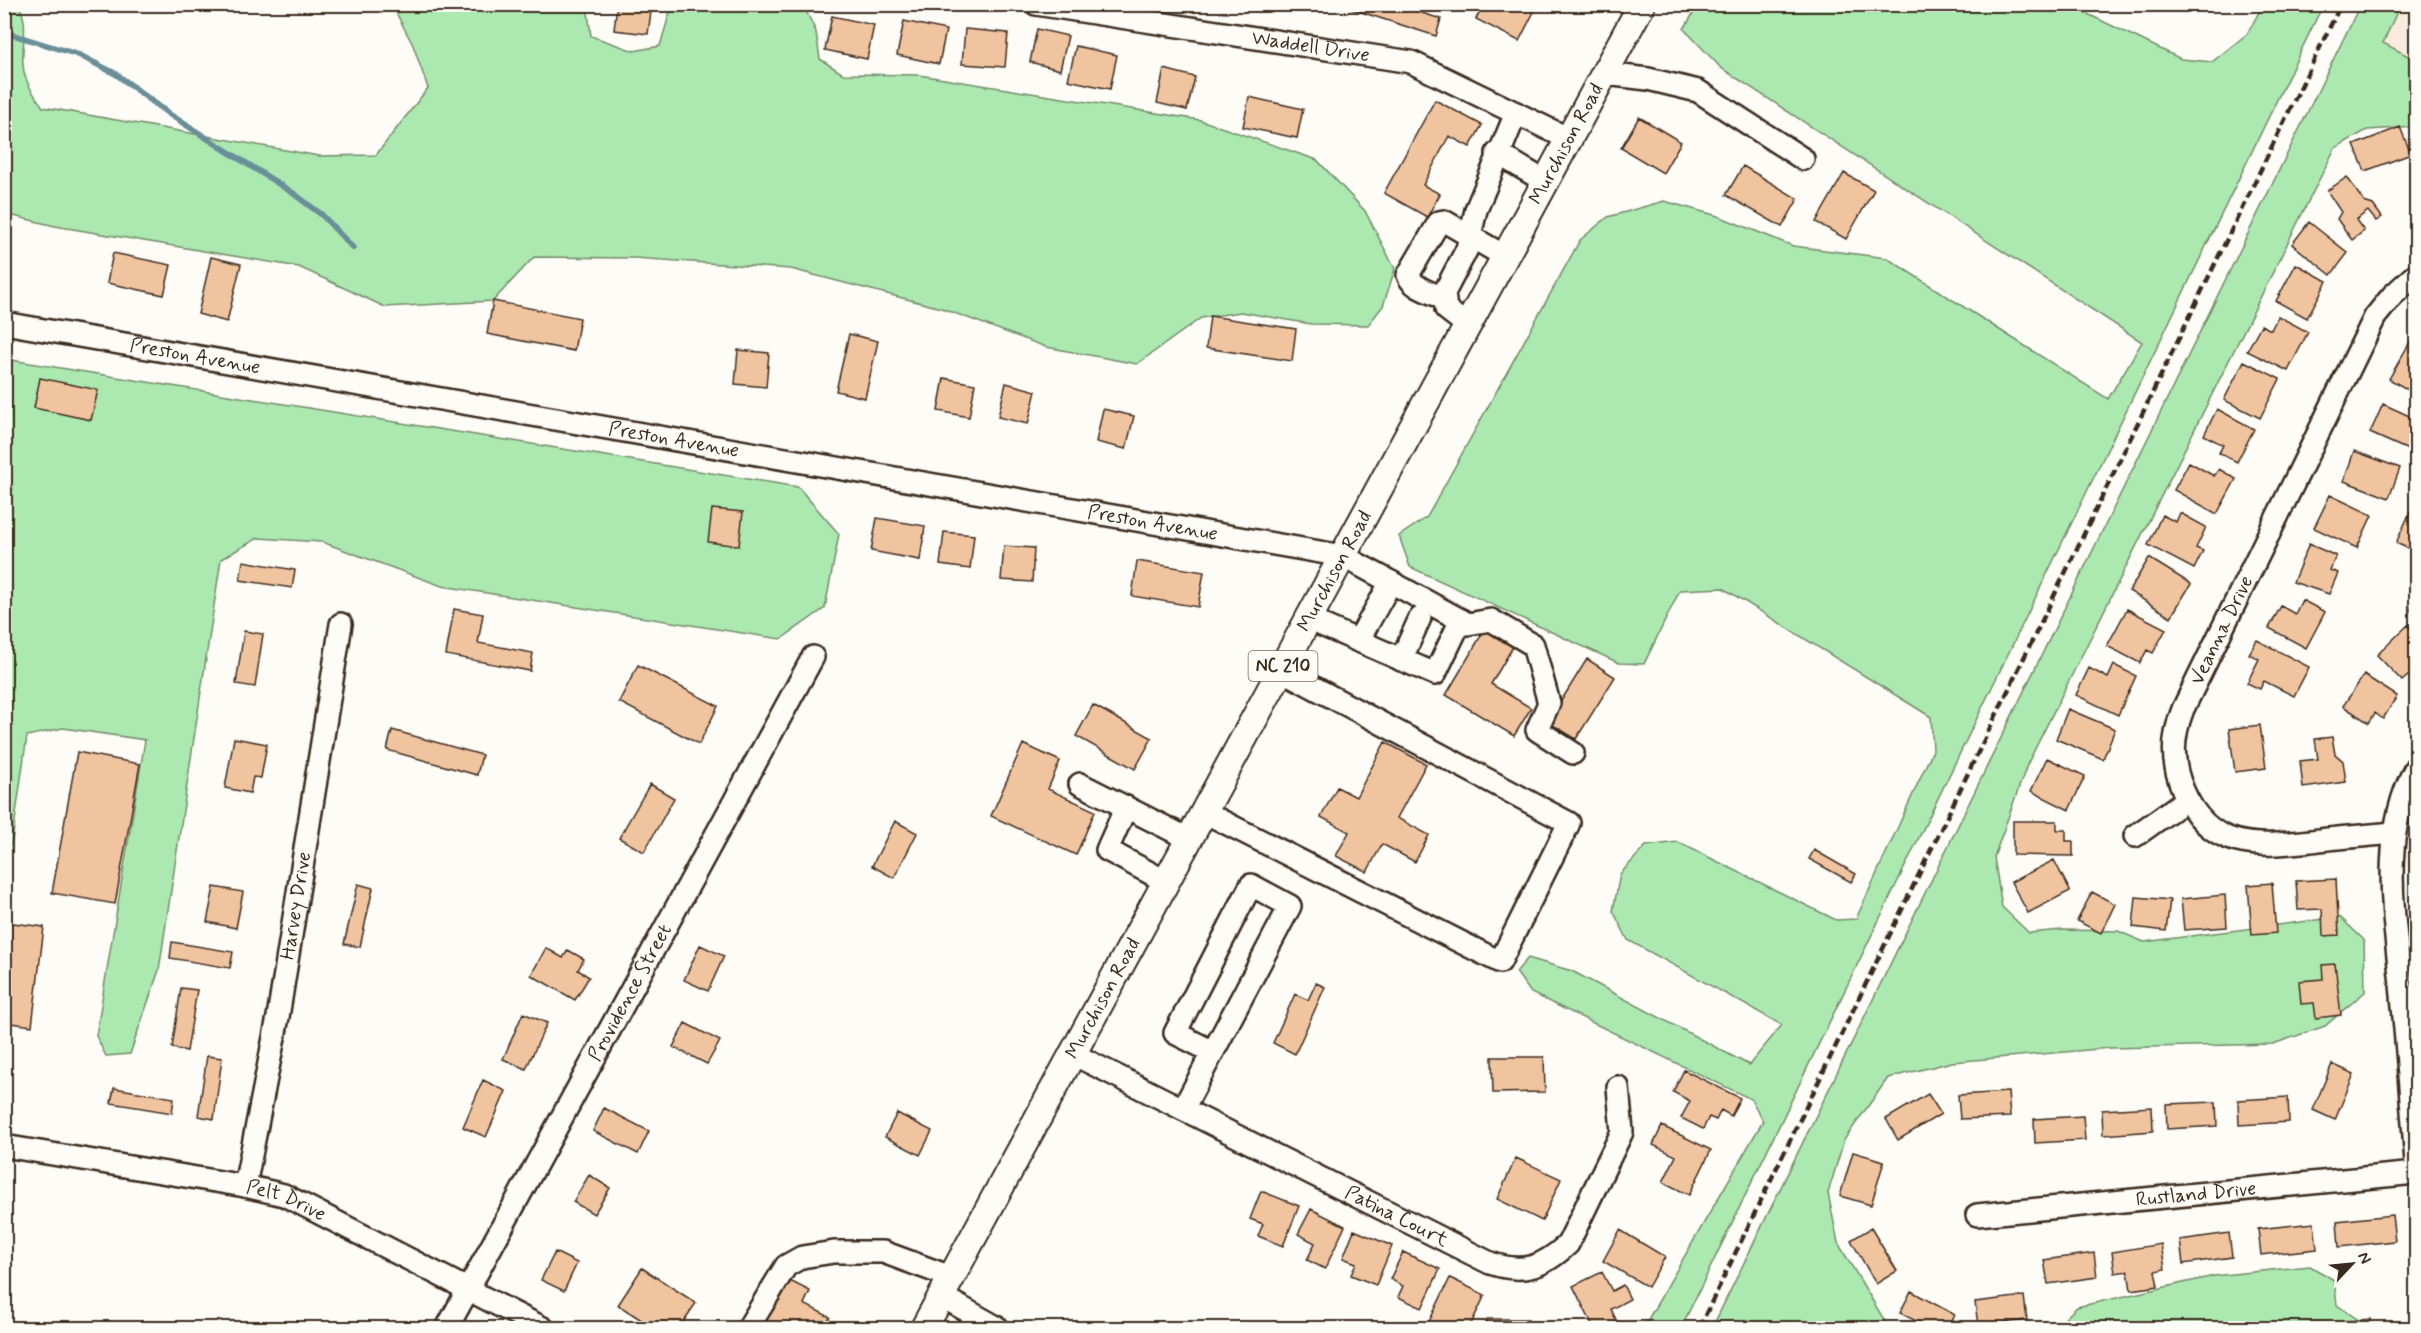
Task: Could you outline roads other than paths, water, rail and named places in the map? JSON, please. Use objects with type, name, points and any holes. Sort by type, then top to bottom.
[{"type":"main road","name":"Murchison Road","points":[[924,1329],[1642,4]]},
{"type":"street","name":"Waddell Drive","points":[[1036,4],[1411,62],[1569,139]]},
{"type":"street","points":[[1605,74],[1648,79],[1698,91],[1803,159]]},
{"type":"street","points":[[1443,298],[1471,236],[1476,210],[1497,153],[1516,113]]},
{"type":"street","points":[[1497,153],[1546,182]]},
{"type":"street","points":[[1468,326],[1451,315],[1443,298],[1411,282],[1410,272],[1439,222],[1444,221],[1506,256]]},
{"type":"street","name":"Veanna Drive","points":[[2394,833],[2292,845],[2251,845],[2224,836],[2212,829],[2187,799],[2177,776],[2173,749],[2182,709],[2375,317],[2392,296],[2416,274]]},
{"type":"street","name":"Preston Avenue","points":[[4,323],[1343,556],[1461,620]]},
{"type":"street","points":[[1358,641],[1391,582]]},
{"type":"street","points":[[1401,660],[1420,618]]},
{"type":"street","points":[[1308,619],[1435,674],[1461,620],[1468,624],[1491,620],[1533,645],[1550,703],[1537,730],[1573,753]]},
{"type":"street","name":"Harvey Drive","points":[[245,1186],[278,1017],[341,624]]},
{"type":"street","name":"Providence Street","points":[[447,1329],[813,657]]},
{"type":"street","points":[[1204,812],[1500,962],[1569,823],[1281,670]]},
{"type":"street","points":[[2416,767],[2399,807],[2394,833],[2392,890],[2416,1163]]},
{"type":"street","points":[[1080,784],[1189,839]]},
{"type":"street","points":[[2135,836],[2187,799]]},
{"type":"street","points":[[1126,807],[1107,850],[1165,881]]},
{"type":"street","points":[[1183,1109],[1290,906],[1251,885],[1175,1033],[1213,1052]]},
{"type":"street","name":"Patina Court","points":[[1073,1054],[1490,1263],[1512,1270],[1534,1266],[1554,1257],[1568,1244],[1622,1132],[1618,1087]]},
{"type":"street","name":"Pelt Drive","points":[[4,1146],[245,1186],[284,1195],[308,1205],[543,1329]]},
{"type":"street","name":"Rustland Drive","points":[[1977,1215],[2416,1173]]},
{"type":"street","points":[[748,1329],[786,1266],[802,1257],[834,1252],[883,1252],[946,1287],[998,1329]]},
{"type":"waterway","points":[[4,32],[79,55],[116,74],[169,114],[293,193],[322,215],[353,248]]},
{"type":"railway","points":[[1699,1328],[2341,4]]}]
